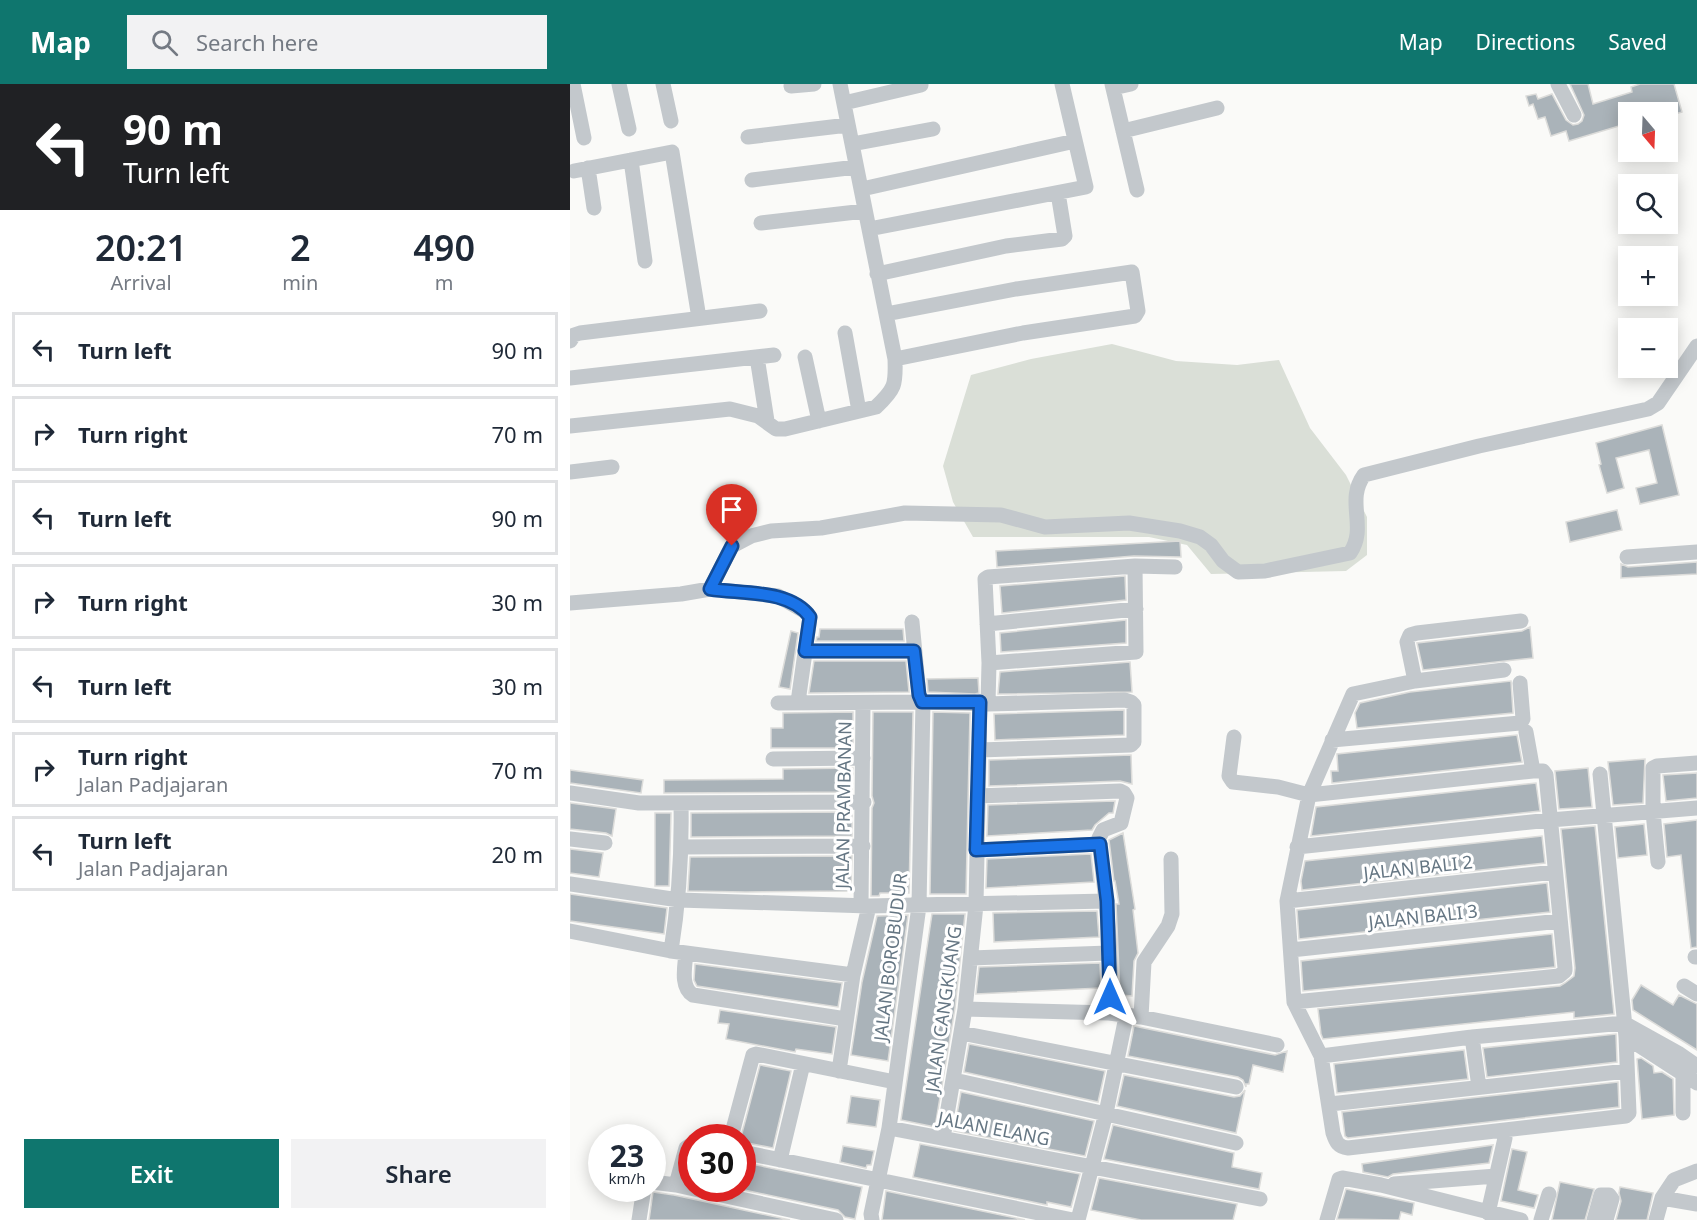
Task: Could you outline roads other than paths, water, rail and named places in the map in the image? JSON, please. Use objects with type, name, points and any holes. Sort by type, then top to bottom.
[{"type":"street","points":[[573,84],[584,138]]},
{"type":"street","points":[[620,84],[629,129]]},
{"type":"street","points":[[663,84],[671,121]]},
{"type":"street","points":[[791,86],[814,84]]},
{"type":"street","points":[[570,426],[717,410],[740,411],[758,416],[776,429],[781,429],[876,407],[896,382],[895,359],[840,84]]},
{"type":"street","points":[[869,229],[1086,187],[1062,84]]},
{"type":"street","points":[[844,103],[921,85]]},
{"type":"street","points":[[1119,85],[1125,101],[1118,106],[1137,190]]},
{"type":"street","points":[[1562,85],[1574,115]]},
{"type":"street","points":[[1123,131],[1217,108]]},
{"type":"street","points":[[748,137],[848,125]]},
{"type":"street","points":[[852,144],[933,129]]},
{"type":"street","points":[[862,189],[1075,141]]},
{"type":"street","points":[[594,208],[581,170],[672,152],[699,318]]},
{"type":"street","points":[[631,160],[645,261]]},
{"type":"street","points":[[752,180],[856,167]]},
{"type":"street","points":[[877,274],[1006,246],[1062,239],[1065,236],[1058,193]]},
{"type":"street","points":[[761,223],[865,212]]},
{"type":"street","points":[[886,314],[1016,289],[1132,272],[1138,311],[1135,316],[1023,333],[895,359]]},
{"type":"street","points":[[570,341],[580,333],[760,311]]},
{"type":"street","points":[[845,333],[859,411]]},
{"type":"street","points":[[710,589],[732,546],[751,536],[771,531],[821,528],[905,513],[1001,515],[1045,527],[1129,523],[1180,531],[1200,537],[1211,545],[1223,561],[1239,572],[1265,571],[1338,557],[1350,553],[1358,543],[1355,492],[1364,475],[1479,446],[1648,409],[1658,403],[1697,346]]},
{"type":"street","points":[[570,378],[774,355]]},
{"type":"street","points":[[757,357],[767,421]]},
{"type":"street","points":[[805,357],[819,421]]},
{"type":"street","points":[[1680,372],[1697,372]]},
{"type":"street","points":[[570,472],[612,467]]},
{"type":"street","points":[[1626,557],[1697,552]]},
{"type":"street","points":[[989,663],[1136,652],[1135,567]]},
{"type":"street","points":[[1107,901],[976,905],[979,750],[989,663],[985,579],[1135,567],[1175,567]]},
{"type":"street","points":[[570,603],[681,594],[710,589],[778,596],[806,612],[810,617],[798,702]]},
{"type":"street","points":[[987,624],[1136,609]]},
{"type":"street","points":[[1414,681],[1407,642],[1410,635],[1521,621]]},
{"type":"street","name":"JALAN BOROBUDUR","points":[[870,1218],[889,1128],[920,906],[922,702],[919,695],[912,622]]},
{"type":"street","points":[[805,651],[914,651]]},
{"type":"street","points":[[1504,670],[1414,681],[1353,694],[1309,795],[1287,901],[1294,1002],[1321,1056],[1336,1143],[1348,1148],[1626,1116],[1629,1113],[1625,1030],[1600,774]]},
{"type":"street","points":[[1332,740],[1520,723],[1523,719],[1520,683]]},
{"type":"street","points":[[778,703],[1125,700],[1134,705],[1134,742],[1131,745],[979,750]]},
{"type":"street","name":"JALAN PRAMBANAN","points":[[839,1071],[865,906],[864,704]]},
{"type":"street","points":[[1526,732],[1533,771]]},
{"type":"street","points":[[1234,737],[1229,776],[1233,782],[1278,787],[1309,795],[1533,771],[1543,771],[1546,775],[1565,971],[1559,976],[1294,1002]]},
{"type":"street","points":[[774,759],[863,758]]},
{"type":"street","points":[[1658,862],[1653,812],[1653,768],[1697,763]]},
{"type":"street","points":[[978,796],[1120,791],[1124,793],[1127,798],[1121,823],[1103,830],[1100,838],[1110,953],[1109,1013]]},
{"type":"street","points":[[570,793],[639,803],[864,802]]},
{"type":"street","points":[[681,804],[682,847],[678,952],[688,992],[693,995],[846,1019]]},
{"type":"street","points":[[1297,847],[1550,820],[1697,808]]},
{"type":"street","points":[[570,839],[605,843]]},
{"type":"street","points":[[976,850],[1100,844]]},
{"type":"street","points":[[682,847],[863,846]]},
{"type":"street","points":[[1078,1220],[1106,1113],[1115,1062],[1133,1017],[1144,962],[1168,926],[1172,914],[1171,859]]},
{"type":"street","name":"JALAN BALI 2","points":[[1287,901],[1555,872]]},
{"type":"street","name":"JALAN CANGKUANG","points":[[570,884],[679,900],[865,906],[976,905],[962,1033],[943,1138]]},
{"type":"street","name":"JALAN BALI 3","points":[[1291,950],[1560,921]]},
{"type":"street","points":[[570,930],[678,952],[853,975]]},
{"type":"street","points":[[971,958],[1110,953]]},
{"type":"street","points":[[965,1009],[1109,1013],[1277,1045]]},
{"type":"street","points":[[1321,1056],[1473,1036],[1625,1030],[1678,1053],[1697,1083]]},
{"type":"street","points":[[962,1033],[1236,1087]]},
{"type":"street","points":[[1473,1036],[1479,1087]]},
{"type":"street","points":[[734,1124],[753,1055],[763,1054],[895,1082]]},
{"type":"street","points":[[780,1160],[803,1064]]},
{"type":"street","points":[[1683,1113],[1690,1069]]},
{"type":"street","points":[[1330,1104],[1627,1071]]},
{"type":"street","points":[[954,1080],[1236,1143]]},
{"type":"street","name":"JALAN ELANG","points":[[889,1128],[1260,1199]]},
{"type":"street","points":[[1488,1213],[1505,1138]]},
{"type":"street","points":[[756,1155],[1053,1218],[1073,1220]]},
{"type":"street","points":[[1656,1220],[1662,1198],[1674,1180],[1697,1171]]},
{"type":"street","points":[[1381,1185],[1496,1176]]},
{"type":"street","points":[[676,1185],[678,1178]]},
{"type":"street","points":[[1327,1220],[1339,1179],[1348,1178],[1521,1220]]},
{"type":"street","points":[[666,1184],[837,1220]]},
{"type":"street","points":[[1542,1220],[1549,1194]]},
{"type":"street","points":[[1594,1220],[1599,1198],[1605,1194],[1612,1198],[1606,1220]]},
{"type":"street","points":[[1662,1198],[1697,1204]]},
{"type":"street","points":[[639,1220],[642,1202]]}]
